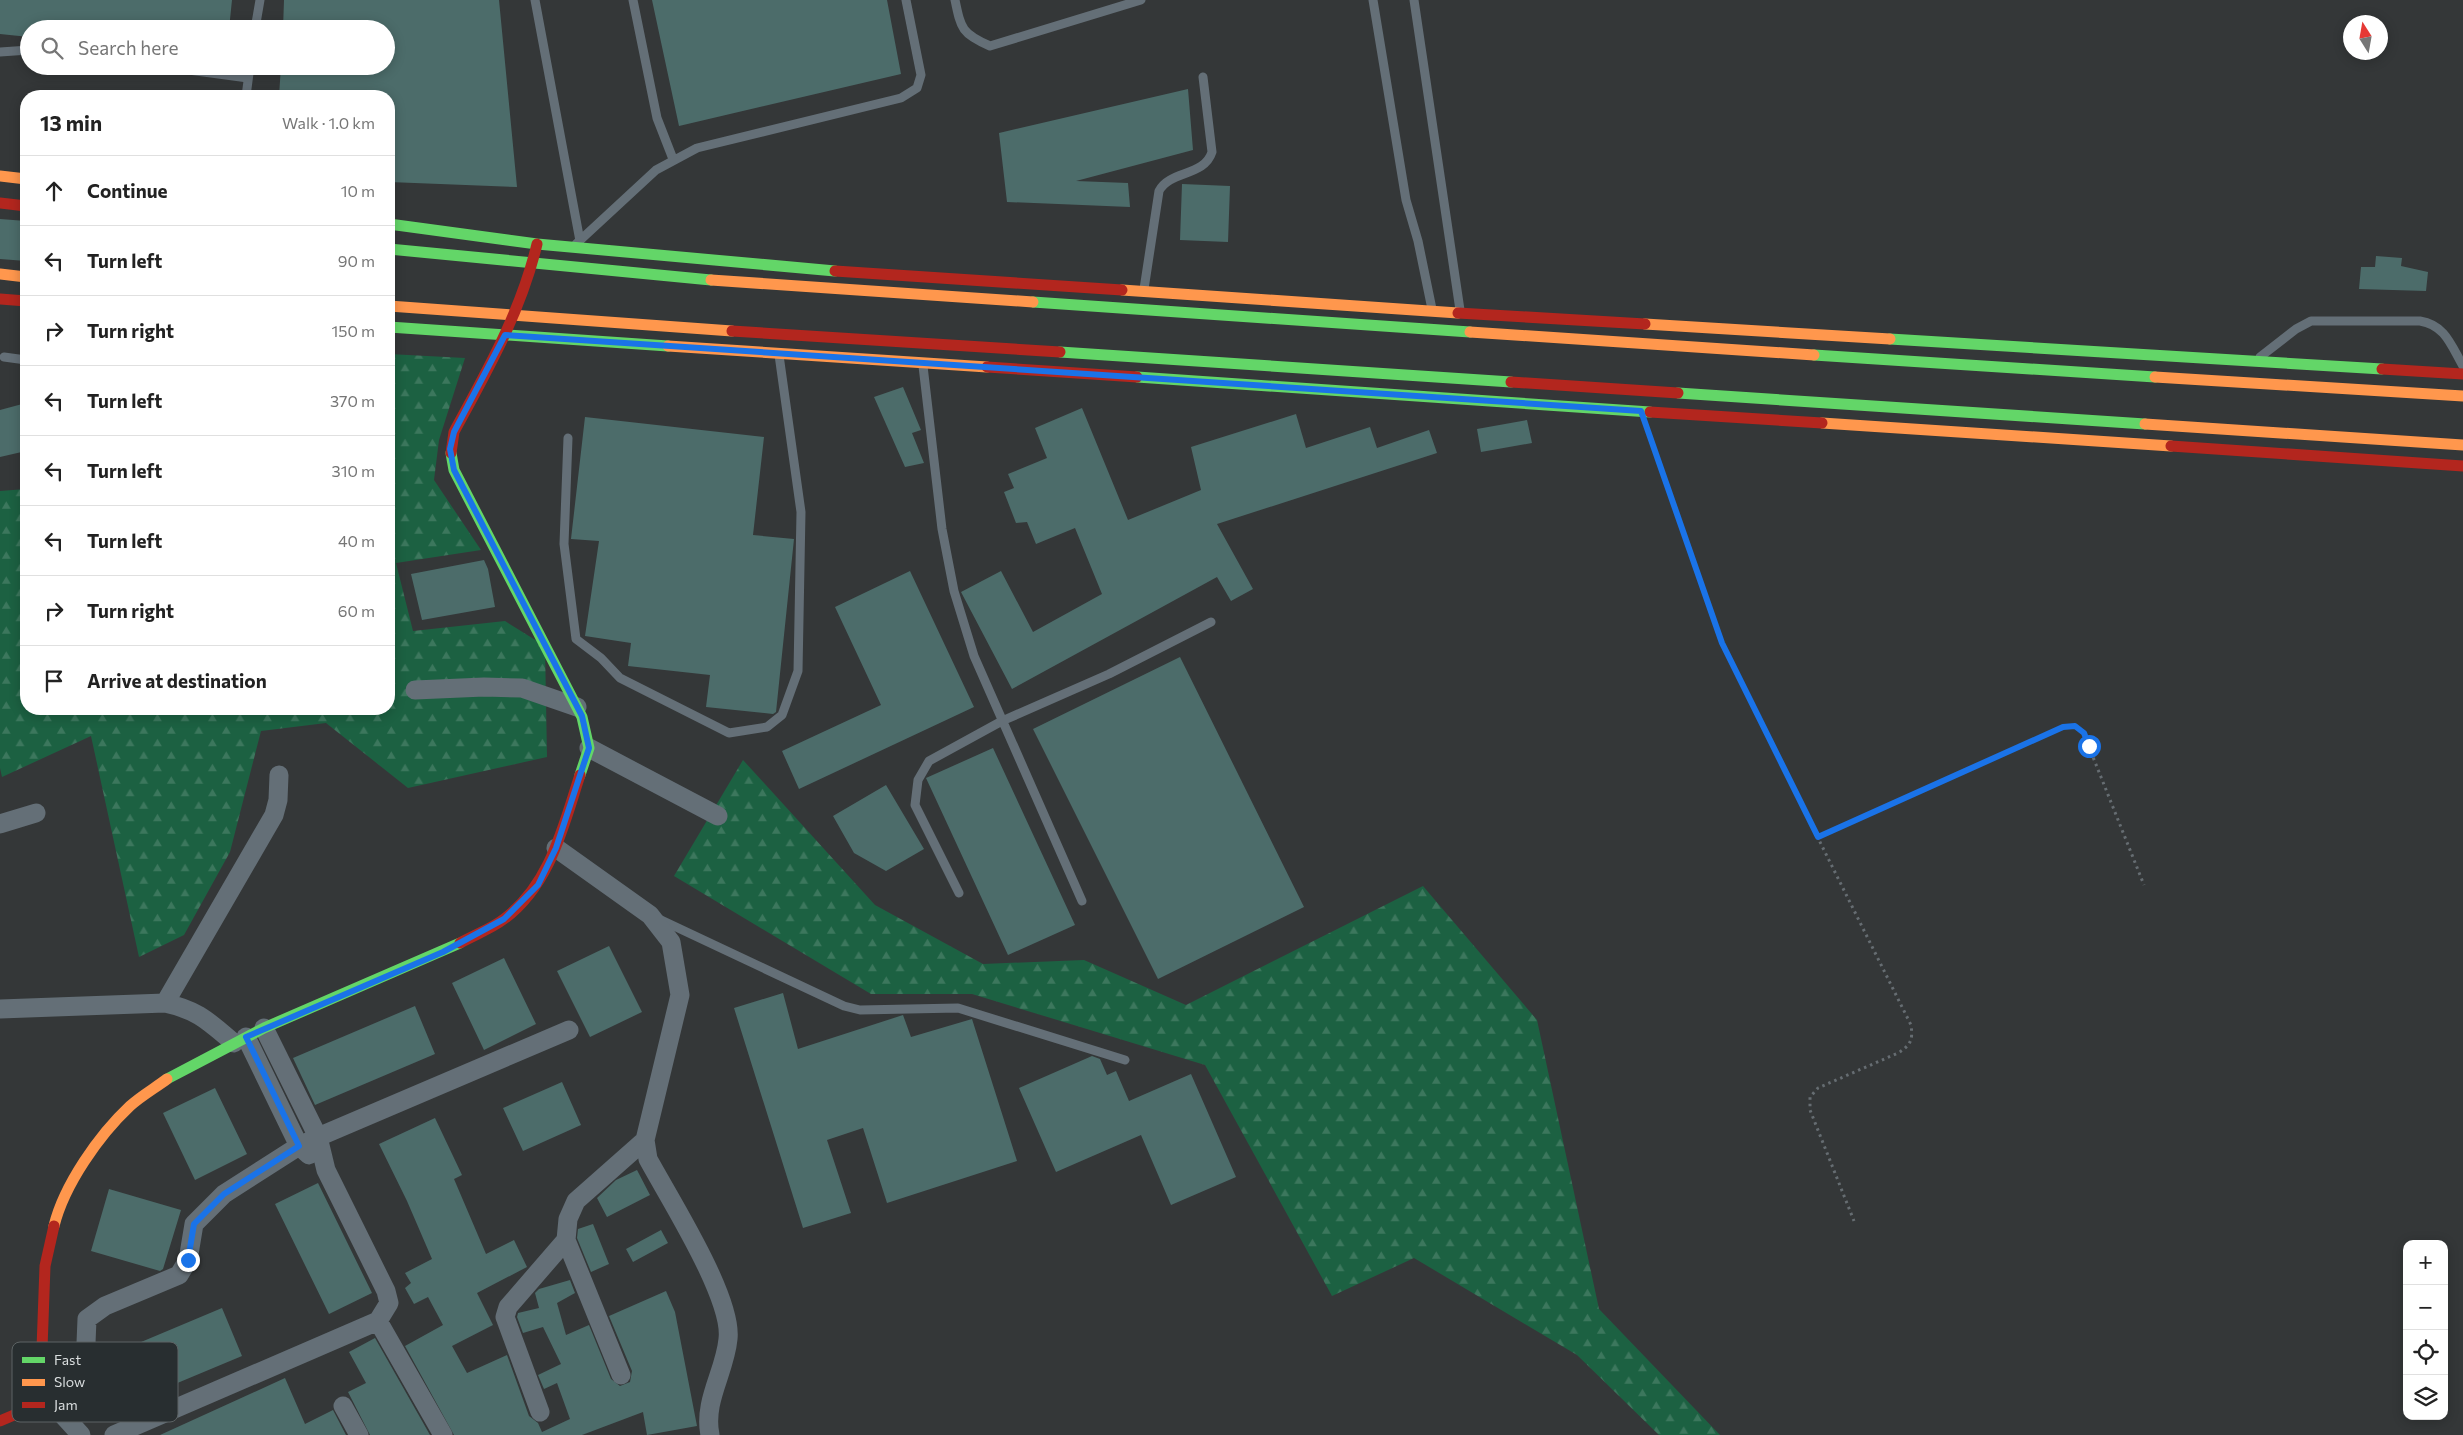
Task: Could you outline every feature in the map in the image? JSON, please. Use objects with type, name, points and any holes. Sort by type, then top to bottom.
[{"type":"main road","points":[[0,176],[20,178]]},
{"type":"main road","points":[[0,203],[20,205]]},
{"type":"main road","points":[[395,225],[537,244],[576,244],[754,265],[1461,313],[2463,374]]},
{"type":"main road","points":[[42,1342],[45,1266],[58,1210],[76,1175],[98,1143],[130,1106],[175,1073],[264,1028],[443,952],[504,919],[538,885],[556,848],[589,748],[582,716],[454,470],[450,449],[454,432],[515,316],[533,266],[537,244]]},
{"type":"main road","points":[[395,250],[533,266],[779,286],[1562,340],[2463,396]]},
{"type":"main road","points":[[0,274],[20,276]]},
{"type":"main road","points":[[0,299],[20,301]]},
{"type":"main road","points":[[395,306],[2463,445]]},
{"type":"main road","points":[[395,327],[2463,466]]},
{"type":"main road","points":[[0,1421],[12,1416]]},
{"type":"street","points":[[415,690],[484,687],[522,688],[577,707]]},
{"type":"street","points":[[589,748],[718,816]]},
{"type":"street","points":[[165,1003],[274,815],[278,800],[279,775]]},
{"type":"street","points":[[0,824],[36,813]]},
{"type":"street","points":[[556,848],[650,915],[671,942],[680,995],[646,1140],[648,1159],[712,1277],[722,1304],[729,1337],[722,1367],[709,1404],[710,1435]]},
{"type":"street","points":[[0,1009],[165,1003],[200,1014],[240,1040],[299,1146],[326,1170]]},
{"type":"street","points":[[178,1412],[378,1321],[389,1303],[386,1291],[326,1170],[318,1137],[264,1028]]},
{"type":"street","points":[[86,1342],[87,1319],[104,1306],[179,1275],[188,1260],[194,1224],[224,1194],[299,1146],[569,1030]]},
{"type":"street","points":[[621,1375],[566,1240],[568,1219],[576,1201],[646,1140]]},
{"type":"street","points":[[540,1412],[505,1317],[508,1307],[566,1240]]},
{"type":"street","points":[[378,1321],[443,1435]]},
{"type":"street","points":[[343,1406],[359,1435]]},
{"type":"street","points":[[70,1422],[82,1435]]},
{"type":"street","points":[[114,1435],[136,1431],[156,1422]]},
{"type":"lane","points":[[257,20],[260,0]]},
{"type":"lane","points":[[534,0],[576,244]]},
{"type":"lane","points":[[633,0],[657,118],[673,159]]},
{"type":"lane","points":[[576,244],[656,170],[673,159],[697,148],[901,98],[917,88],[922,75],[906,0]]},
{"type":"lane","points":[[954,0],[960,22],[970,38],[990,46],[1141,0]]},
{"type":"lane","points":[[1414,0],[1461,313]]},
{"type":"lane","points":[[1374,4],[1406,200],[1418,241],[1433,311]]},
{"type":"lane","points":[[0,52],[20,51]]},
{"type":"lane","points":[[226,75],[248,78]]},
{"type":"lane","points":[[247,90],[248,75]]},
{"type":"lane","points":[[1143,291],[1159,191],[1164,182],[1202,167],[1210,159],[1212,152],[1203,77]]},
{"type":"lane","points":[[2256,360],[2296,329],[2311,321],[2420,321],[2432,323],[2443,332],[2463,366]]},
{"type":"lane","points":[[568,438],[564,544],[576,638],[601,658],[620,678],[729,734],[767,727],[782,715],[798,671],[801,512],[778,354]]},
{"type":"lane","points":[[4,357],[20,359]]},
{"type":"lane","points":[[923,363],[942,529],[954,591],[974,656],[1082,901]]},
{"type":"lane","points":[[959,893],[915,805],[918,780],[929,761],[1002,721],[1109,674],[1211,622]]},
{"type":"lane","points":[[650,915],[844,1006],[860,1010],[958,1008],[1125,1060]]},
{"type":"path","points":[[1641,411],[1722,643],[1911,1025],[1913,1037],[1909,1046],[1898,1053],[1818,1088],[1810,1097],[1810,1110],[1854,1222]]},
{"type":"path","points":[[1818,837],[2063,727],[2075,726],[2084,733],[2144,885]]},
{"type":"green space","points":[[395,354],[465,358],[439,440],[434,480],[481,550],[396,563],[413,631],[505,621],[545,646],[547,757],[408,788],[326,723],[261,731],[230,852],[184,935],[139,957],[91,736],[2,777],[0,768],[0,491],[20,489],[20,715],[395,715]]},
{"type":"green space","points":[[743,760],[875,905],[983,964],[1084,960],[1186,1005],[1423,886],[1537,1020],[1599,1309],[1720,1435],[1659,1435],[1577,1355],[1414,1258],[1332,1296],[1205,1065],[972,994],[871,994],[674,876]]},
{"type":"building","points":[[0,0],[232,0],[230,20],[20,20],[20,36],[0,34]]},
{"type":"building","points":[[284,0],[499,0],[517,187],[395,182],[395,90],[279,90],[280,75],[395,75],[395,20],[283,20]]},
{"type":"building","points":[[652,0],[887,0],[901,74],[679,126]]},
{"type":"building","points":[[1188,89],[1193,150],[1076,181],[1128,183],[1130,207],[1007,202],[999,133]]},
{"type":"building","points":[[1182,184],[1230,186],[1228,242],[1180,240]]},
{"type":"building","points":[[0,219],[20,221],[20,261],[0,259]]},
{"type":"building","points":[[2376,256],[2402,258],[2401,266],[2428,272],[2426,291],[2359,289],[2361,267],[2375,267]]},
{"type":"building","points":[[903,387],[921,430],[912,433],[924,463],[905,467],[874,397]]},
{"type":"building","points":[[20,405],[20,452],[0,457],[0,410]]},
{"type":"building","points":[[1082,408],[1128,520],[1201,490],[1191,447],[1296,414],[1306,448],[1370,427],[1377,448],[1429,430],[1437,453],[1217,524],[1253,589],[1231,601],[1217,577],[1012,689],[961,592],[1001,571],[1033,632],[1102,594],[1075,528],[1036,544],[1027,522],[1016,523],[1004,492],[1014,488],[1008,474],[1047,458],[1035,428]]},
{"type":"building","points":[[585,417],[764,437],[753,535],[794,539],[776,712],[773,714],[706,707],[710,675],[628,666],[631,643],[585,636],[599,541],[571,539]]},
{"type":"building","points":[[1527,420],[1532,443],[1481,452],[1477,429]]},
{"type":"building","points":[[484,560],[488,569],[495,607],[422,620],[411,574]]},
{"type":"building","points":[[910,571],[974,707],[799,789],[782,751],[881,705],[835,607]]},
{"type":"building","points":[[1180,657],[1304,907],[1158,979],[1033,729]]},
{"type":"building","points":[[993,748],[1075,925],[1008,955],[926,778]]},
{"type":"building","points":[[886,785],[924,849],[886,871],[854,853],[833,816]]},
{"type":"building","points":[[609,946],[642,1012],[590,1037],[557,971]]},
{"type":"building","points":[[504,958],[536,1024],[484,1050],[452,983]]},
{"type":"building","points":[[783,993],[798,1049],[903,1015],[911,1037],[972,1019],[1017,1161],[887,1203],[863,1128],[827,1140],[851,1213],[803,1228],[734,1008]]},
{"type":"building","points":[[415,1006],[435,1054],[315,1105],[293,1058]]},
{"type":"building","points":[[1092,1056],[1100,1059],[1107,1075],[1116,1071],[1129,1101],[1191,1074],[1236,1177],[1171,1205],[1141,1135],[1056,1172],[1019,1088]]},
{"type":"building","points":[[562,1082],[581,1125],[523,1151],[503,1108]]},
{"type":"building","points":[[215,1088],[247,1154],[195,1180],[163,1113]]},
{"type":"building","points":[[435,1118],[462,1175],[454,1179],[486,1254],[514,1240],[527,1267],[477,1293],[493,1325],[452,1346],[467,1373],[507,1355],[529,1416],[538,1423],[542,1432],[570,1419],[557,1383],[544,1389],[538,1375],[561,1364],[543,1327],[523,1333],[517,1317],[518,1313],[539,1308],[535,1293],[539,1289],[570,1280],[575,1293],[557,1303],[566,1335],[589,1325],[611,1379],[620,1386],[630,1382],[632,1371],[609,1316],[666,1291],[675,1312],[697,1426],[647,1435],[643,1412],[582,1435],[454,1435],[405,1346],[443,1325],[428,1297],[414,1304],[405,1288],[411,1283],[405,1273],[432,1259],[407,1201],[379,1144]]},
{"type":"building","points":[[637,1170],[650,1195],[607,1217],[597,1198],[616,1180]]},
{"type":"building","points":[[318,1183],[372,1293],[329,1314],[275,1204]]},
{"type":"building","points":[[109,1189],[181,1210],[163,1269],[160,1271],[91,1251]]},
{"type":"building","points":[[593,1224],[609,1264],[591,1272],[577,1238],[578,1229]]},
{"type":"building","points":[[661,1230],[668,1243],[633,1262],[626,1249]]},
{"type":"building","points":[[222,1308],[242,1356],[178,1383],[178,1342],[141,1342]]},
{"type":"building","points":[[375,1338],[430,1435],[370,1435],[348,1392],[366,1383],[349,1352]]},
{"type":"building","points":[[285,1378],[305,1424],[333,1410],[346,1435],[160,1435]]},
{"type":"traffic: fast","points":[[395,225],[537,244],[835,271]]},
{"type":"traffic: fast","points":[[395,250],[711,280]]},
{"type":"traffic: fast","points":[[1033,302],[1470,332]]},
{"type":"traffic: fast","points":[[395,327],[668,346]]},
{"type":"traffic: fast","points":[[1890,339],[2382,369]]},
{"type":"traffic: fast","points":[[1060,352],[1511,382]]},
{"type":"traffic: fast","points":[[1814,355],[2155,377]]},
{"type":"traffic: fast","points":[[1137,377],[1650,412]]},
{"type":"traffic: fast","points":[[1678,393],[2145,424]]},
{"type":"traffic: fast","points":[[451,453],[454,470],[582,717],[589,748],[580,775]]},
{"type":"traffic: fast","points":[[167,1079],[264,1028],[460,943]]},
{"type":"traffic: slow","points":[[0,176],[20,178]]},
{"type":"traffic: slow","points":[[0,274],[20,276]]},
{"type":"traffic: slow","points":[[711,280],[1033,302]]},
{"type":"traffic: slow","points":[[1122,290],[1458,313]]},
{"type":"traffic: slow","points":[[395,306],[732,331]]},
{"type":"traffic: slow","points":[[1645,324],[1890,339]]},
{"type":"traffic: slow","points":[[1470,332],[1814,355]]},
{"type":"traffic: slow","points":[[668,346],[987,367]]},
{"type":"traffic: slow","points":[[2155,377],[2463,396]]},
{"type":"traffic: slow","points":[[1822,423],[2171,446]]},
{"type":"traffic: slow","points":[[2145,424],[2463,445]]},
{"type":"traffic: slow","points":[[54,1226],[59,1210],[74,1178],[106,1131],[130,1106],[167,1079]]},
{"type":"traffic: jam","points":[[0,203],[20,205]]},
{"type":"traffic: jam","points":[[451,453],[454,432],[502,341],[522,293],[537,244]]},
{"type":"traffic: jam","points":[[835,271],[1122,290]]},
{"type":"traffic: jam","points":[[0,299],[20,301]]},
{"type":"traffic: jam","points":[[1458,313],[1645,324]]},
{"type":"traffic: jam","points":[[732,331],[1060,352]]},
{"type":"traffic: jam","points":[[987,367],[1137,377]]},
{"type":"traffic: jam","points":[[2382,369],[2463,374]]},
{"type":"traffic: jam","points":[[1511,382],[1678,393]]},
{"type":"traffic: jam","points":[[1650,412],[1822,423]]},
{"type":"traffic: jam","points":[[2171,446],[2463,466]]},
{"type":"traffic: jam","points":[[460,943],[499,923],[520,905],[533,889],[553,854],[580,775]]},
{"type":"traffic: jam","points":[[42,1342],[45,1266],[54,1226]]},
{"type":"traffic: jam","points":[[0,1421],[12,1416]]},
{"type":"route","points":[[188,1260],[194,1224],[224,1194],[299,1146],[246,1037],[443,952],[504,919],[538,885],[556,848],[589,748],[582,716],[454,470],[450,449],[454,432],[505,335],[1641,411],[1722,643],[1818,837],[2063,727],[2075,726],[2084,733],[2089,746]]}]
